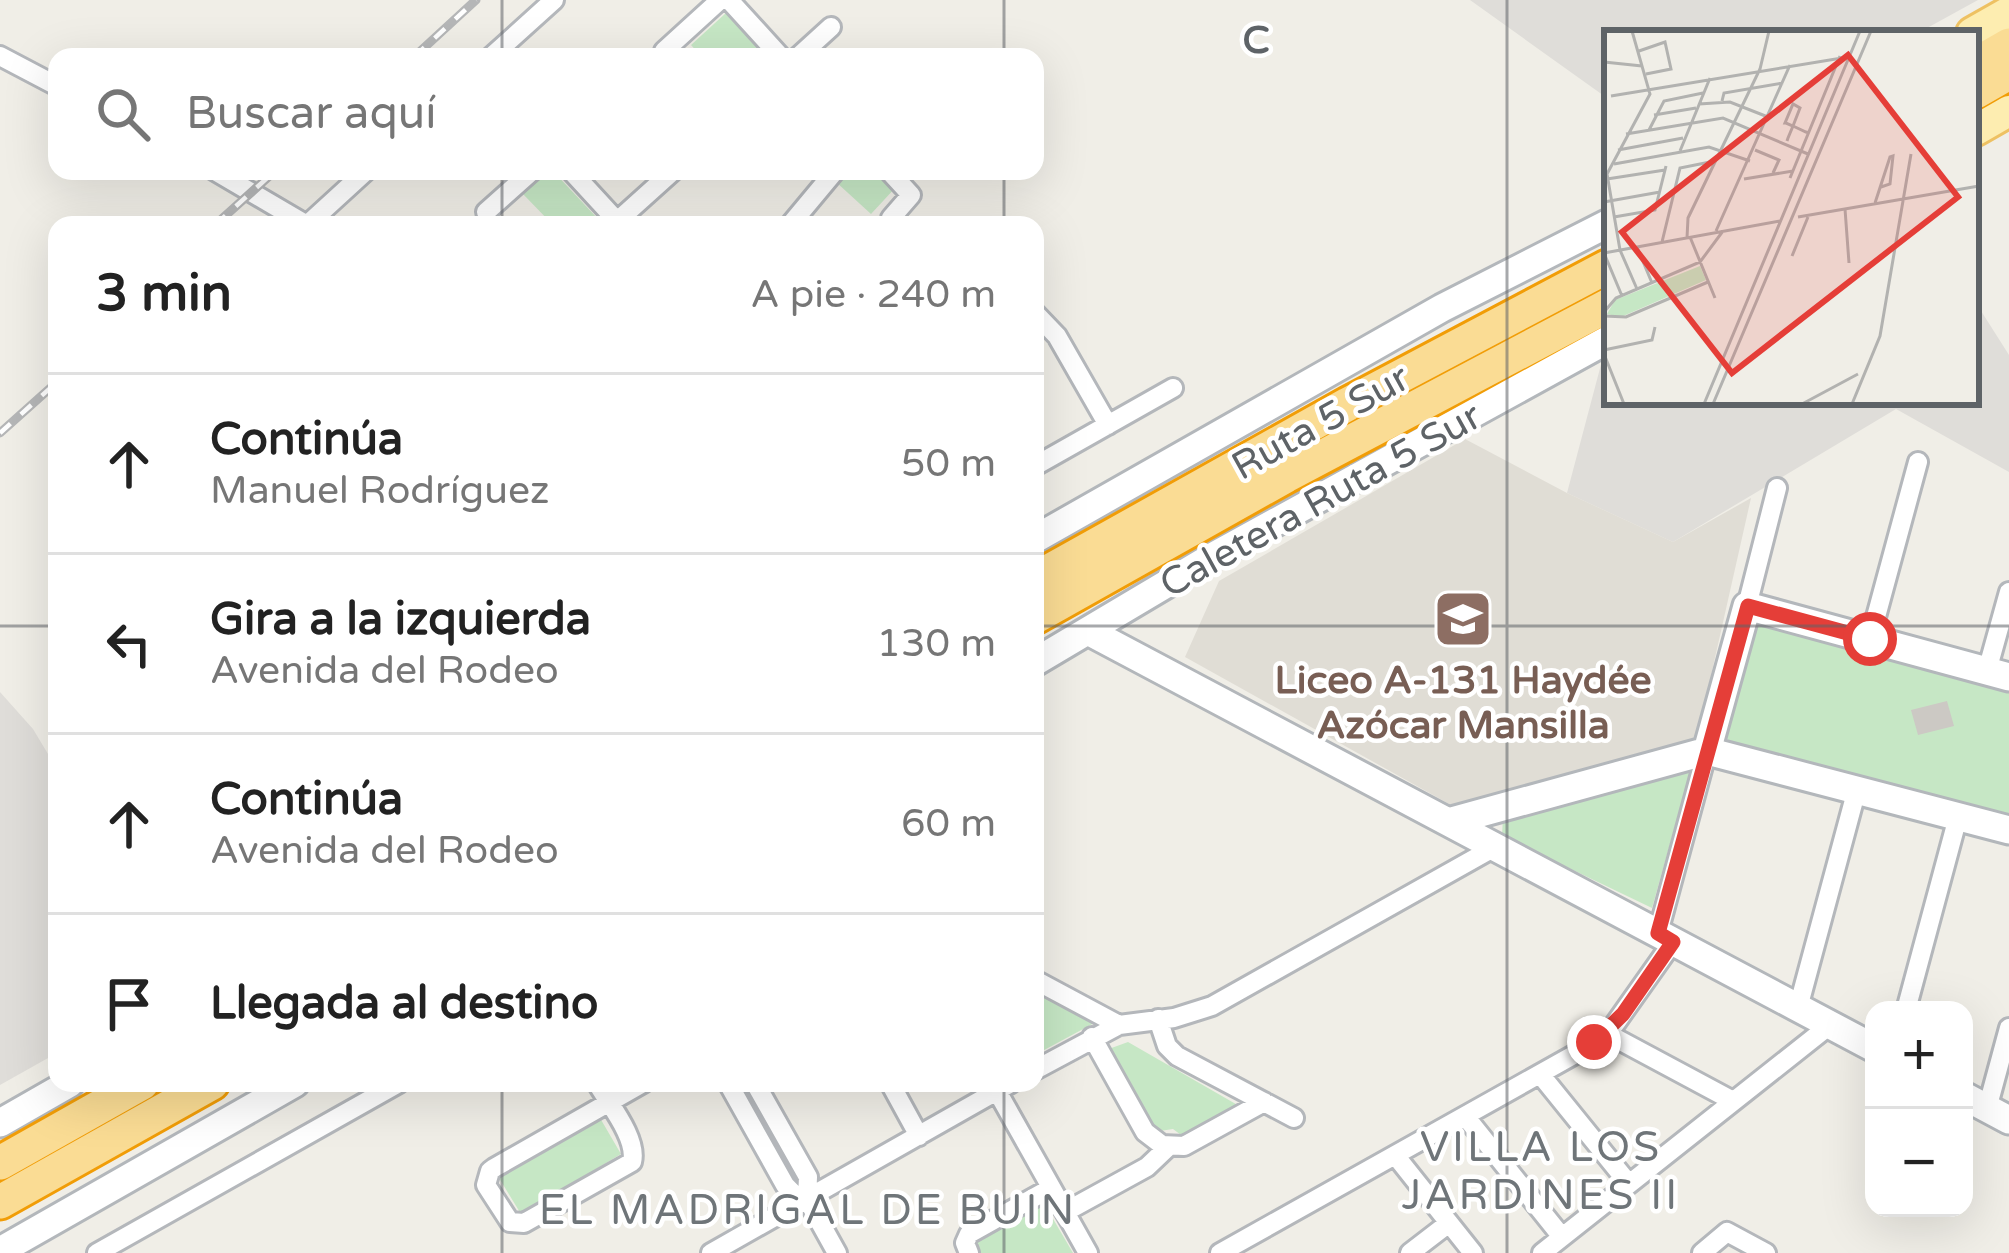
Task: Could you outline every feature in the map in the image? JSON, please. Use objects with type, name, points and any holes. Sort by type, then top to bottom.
[{"type":"highway","points":[[1979,62],[2009,45]]},
{"type":"highway","points":[[1979,90],[2009,73]]},
{"type":"highway","name":"Ruta 5 Sur","points":[[1044,574],[1604,265]]},
{"type":"highway","name":"Ruta 5 Sur","points":[[1044,612],[1604,308]]},
{"type":"highway","points":[[1449,389],[1604,320]]},
{"type":"highway","points":[[0,1163],[126,1092]]},
{"type":"highway","points":[[0,1202],[196,1092]]},
{"type":"main road","points":[[1977,30],[2009,12]]},
{"type":"main road","points":[[1979,128],[2009,111]]},
{"type":"main road","points":[[1044,534],[1442,308],[1604,226]]},
{"type":"main road","name":"Caletera Ruta 5 Sur","points":[[1044,657],[1289,513],[1604,342]]},
{"type":"main road","points":[[1707,751],[1748,606],[1998,674]]},
{"type":"main road","points":[[1088,631],[1865,1043]]},
{"type":"main road","points":[[1448,822],[1707,751],[2009,830]]},
{"type":"main road","points":[[0,1123],[54,1092]]},
{"type":"main road","points":[[5,1250],[279,1092]]},
{"type":"street","points":[[501,48],[554,0]]},
{"type":"street","points":[[668,48],[724,0],[772,48]]},
{"type":"street","points":[[808,48],[831,27]]},
{"type":"street","points":[[0,56],[48,81]]},
{"type":"street","points":[[230,180],[292,216]]},
{"type":"street","points":[[317,216],[356,180]]},
{"type":"street","points":[[486,212],[522,180]]},
{"type":"street","points":[[579,180],[609,216]]},
{"type":"street","points":[[623,216],[663,180]]},
{"type":"street","points":[[798,216],[828,180]]},
{"type":"street","points":[[893,216],[911,195],[897,180]]},
{"type":"street","points":[[1044,334],[1108,425]]},
{"type":"street","points":[[1044,461],[1173,388]]},
{"type":"street","points":[[1870,639],[1918,462]]},
{"type":"street","points":[[1748,606],[1778,488]]},
{"type":"street","points":[[1998,674],[2009,592]]},
{"type":"street","points":[[1220,1253],[1606,1033],[1665,938],[1707,751]]},
{"type":"street","points":[[1798,1008],[1857,789]]},
{"type":"street","points":[[1908,1001],[1958,817]]},
{"type":"street","points":[[1044,1065],[1119,1025],[1212,1006],[1495,847]]},
{"type":"street","points":[[1044,987],[1119,1025]]},
{"type":"street","points":[[1158,1019],[1167,1046],[1178,1056],[1294,1118]]},
{"type":"street","points":[[1542,1253],[1830,1024]]},
{"type":"street","points":[[1987,1108],[2009,1028]]},
{"type":"street","points":[[1606,1033],[1733,1101]]},
{"type":"street","points":[[1092,1037],[1145,1132],[1168,1147],[1190,1143],[1264,1102]]},
{"type":"street","points":[[1540,1074],[1629,1184]]},
{"type":"street","points":[[97,1253],[383,1092]]},
{"type":"street","points":[[602,1092],[608,1103],[634,1149],[634,1158],[519,1225],[506,1219],[486,1185],[487,1175],[494,1168],[608,1103],[627,1092]]},
{"type":"street","points":[[733,1092],[785,1185],[794,1195],[807,1199]]},
{"type":"street","points":[[760,1092],[808,1177],[807,1199],[837,1253]]},
{"type":"street","points":[[895,1092],[919,1136]]},
{"type":"street","points":[[711,1253],[995,1092]]},
{"type":"street","points":[[1006,1092],[1088,1253]]},
{"type":"street","points":[[1465,1116],[1562,1237]]},
{"type":"street","points":[[1065,1212],[1147,1167],[1168,1147]]},
{"type":"street","points":[[1395,1155],[1473,1253]]},
{"type":"street","points":[[969,1253],[965,1243],[969,1234],[1051,1187]]},
{"type":"street","points":[[1410,1253],[1449,1222]]},
{"type":"street","points":[[1702,1253],[1727,1232],[1766,1253]]},
{"type":"shaded area","points":[[1470,0],[1978,0],[1923,30],[1604,30],[1604,96]]},
{"type":"shaded area","points":[[1979,308],[2009,355],[2009,472],[1896,409],[1673,542],[1567,493],[1603,357],[1604,405],[1979,405]]},
{"type":"shaded area","name":"Liceo A-131 Haydée Azócar Mansilla","points":[[1465,439],[1673,542],[1751,498],[1696,742],[1451,805],[1185,657],[1219,581]]},
{"type":"shaded area","points":[[0,692],[48,754],[48,1058],[0,1085]]},
{"type":"green space","points":[[727,12],[760,48],[694,48],[691,45]]},
{"type":"green space","points":[[536,180],[561,180],[595,216],[544,216],[522,193]]},
{"type":"green space","points":[[889,180],[896,187],[871,214],[836,182]]},
{"type":"green space","points":[[1766,620],[2009,688],[2009,820],[1739,750],[1720,732],[1750,626]]},
{"type":"green space","points":[[1692,765],[1652,908],[1502,836],[1503,817]]},
{"type":"green space","points":[[1051,995],[1096,1022],[1044,1050],[1044,998]]},
{"type":"green space","points":[[1128,1042],[1241,1107],[1181,1135],[1173,1129],[1153,1132],[1106,1050]]},
{"type":"green space","points":[[600,1118],[621,1154],[521,1214],[499,1178]]},
{"type":"green space","points":[[1042,1200],[1073,1253],[979,1253],[972,1240]]},
{"type":"building","points":[[1947,701],[1954,726],[1918,735],[1911,710]]},
{"type":"railway","points":[[424,48],[476,0]]},
{"type":"railway","points":[[225,216],[265,180]]},
{"type":"railway","points":[[0,433],[48,390]]},
{"type":"place","name":"Liceo A-131 Haydée Azócar Mansilla","points":[[1463,619]]},
{"type":"district","name":"VILLA LOS JARDINES II","points":[[1541,1170]]},
{"type":"district","name":"EL MADRIGAL DE BUIN","points":[[808,1209]]},
{"type":"route","points":[[1594,1042],[1623,1014],[1673,942],[1658,933],[1748,606],[1870,639]]}]
